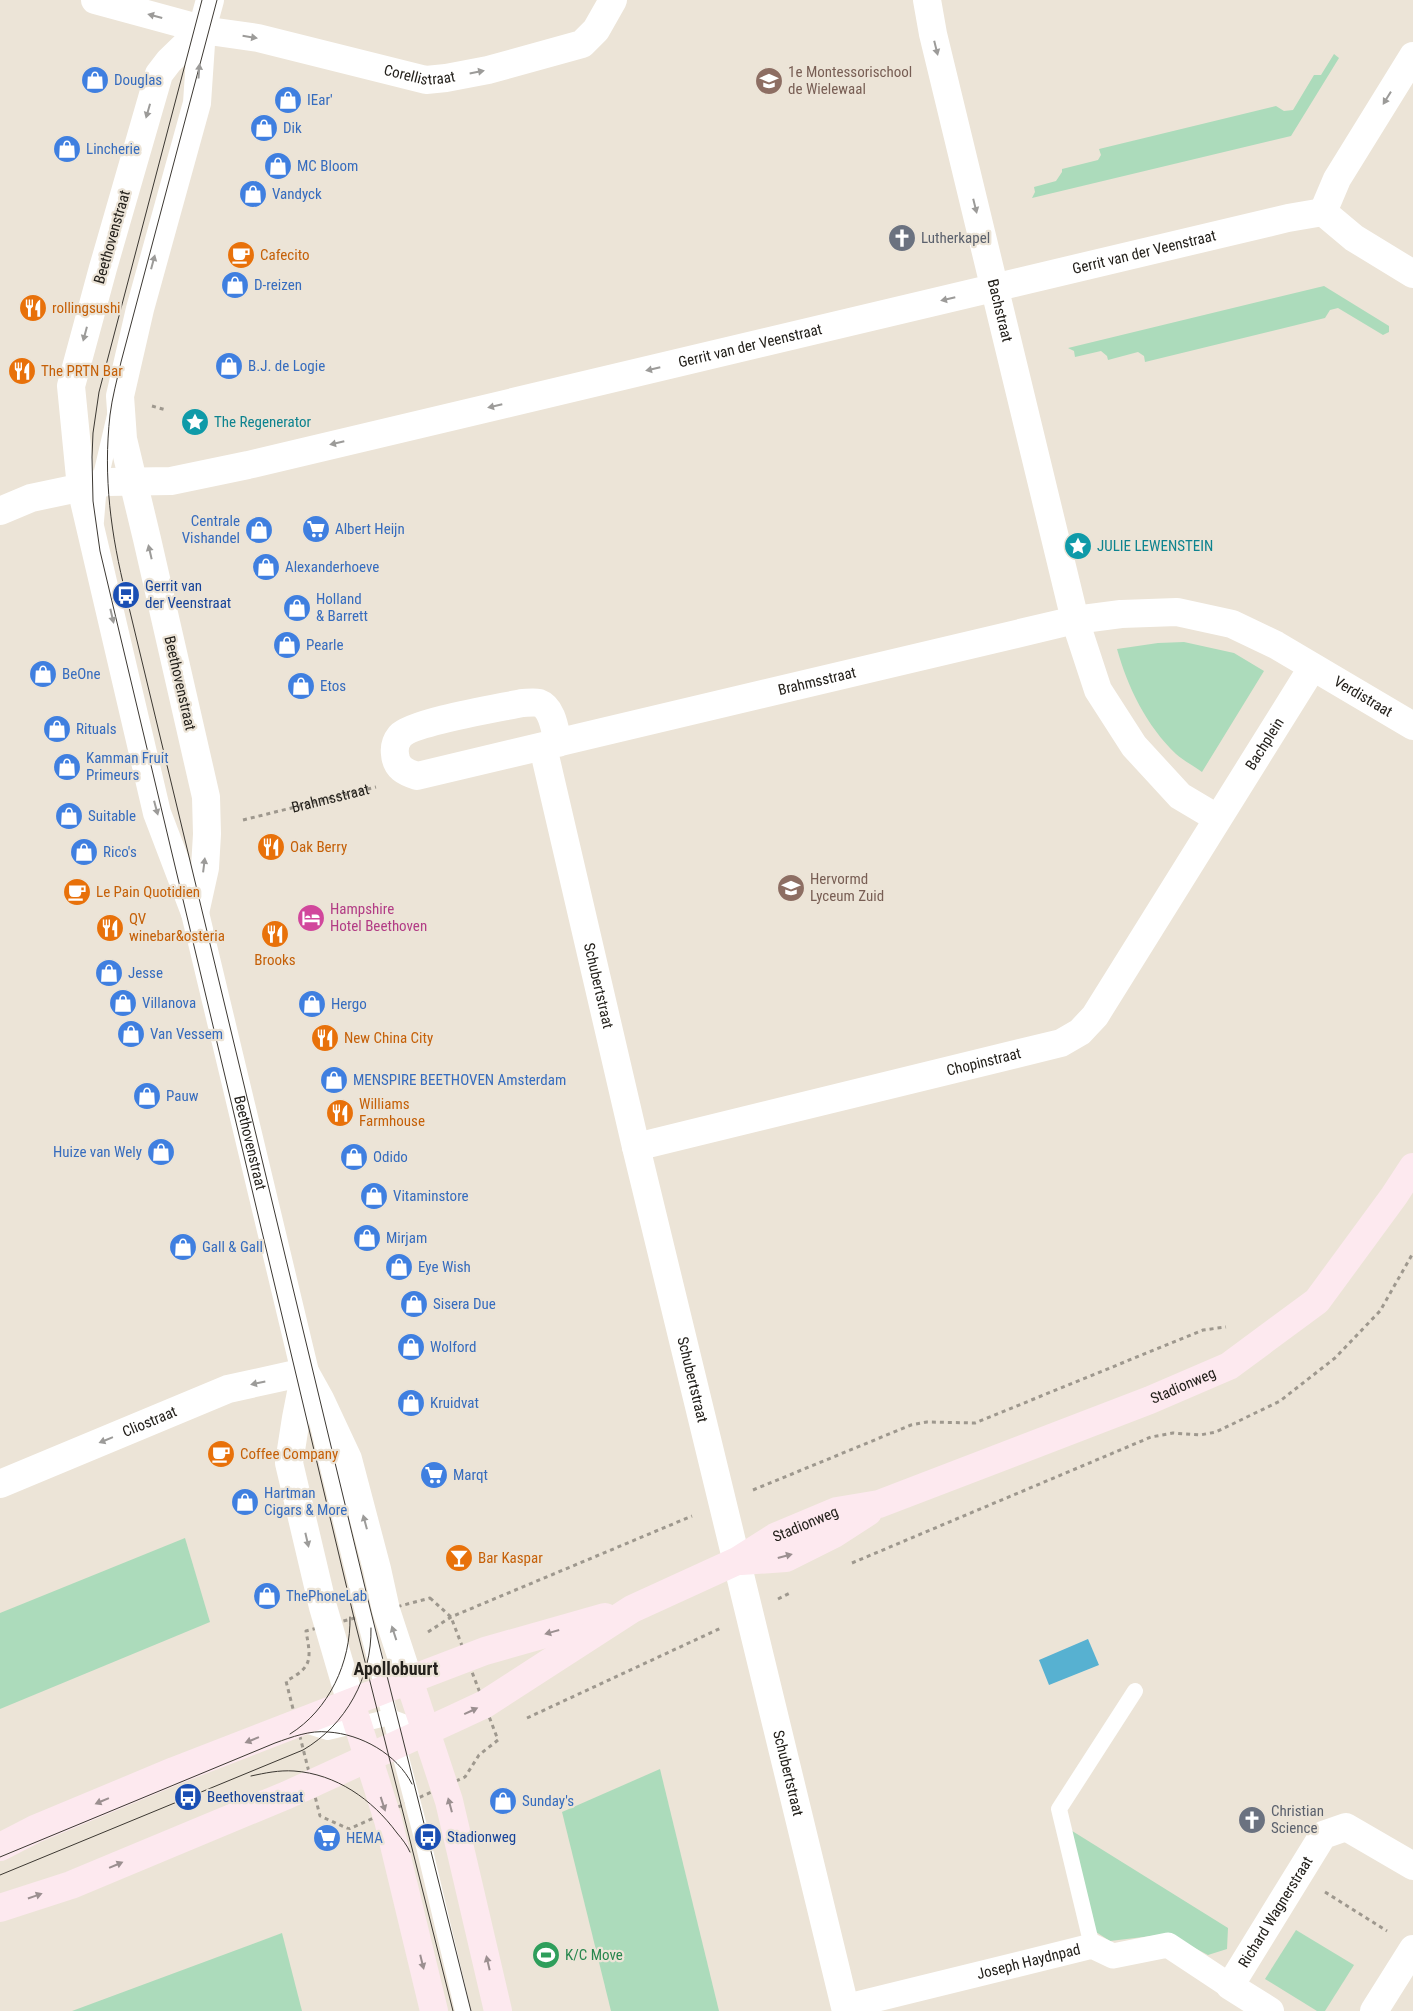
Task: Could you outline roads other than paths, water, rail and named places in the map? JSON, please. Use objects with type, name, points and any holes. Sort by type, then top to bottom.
[{"type":"main road","name":"Stadionweg","points":[[0,1908],[71,1884],[287,1794],[485,1704],[632,1609],[737,1561],[786,1558],[834,1534],[879,1504],[1150,1400],[1229,1366],[1317,1301],[1404,1202],[1413,1167]]},
{"type":"main road","name":"Stadionweg","points":[[0,1846],[35,1829],[298,1723],[354,1714],[384,1690],[485,1651],[632,1609]]},
{"type":"main road","name":"Beethovenstraat","points":[[409,1680],[449,1801],[498,2011]]},
{"type":"main road","name":"Beethovenstraat","points":[[354,1714],[388,1820],[434,2011]]},
{"type":"street","name":"Corellistraat","points":[[95,0],[202,29],[258,38],[426,80],[488,70],[582,44],[596,30],[613,0]]},
{"type":"street","name":"Beethovenstraat","points":[[195,913],[205,868],[207,834],[206,797],[123,439],[120,396],[130,348],[197,103],[202,29],[210,0]]},
{"type":"street","name":"Bachstraat","points":[[928,0],[932,34],[1075,620]]},
{"type":"street","name":"Beethovenstraat","points":[[202,29],[169,61],[159,74],[72,386],[90,486],[96,552],[157,813],[195,913],[305,1372],[348,1459],[386,1610],[409,1680]]},
{"type":"street","points":[[1413,56],[1337,179],[1323,212],[1354,238],[1413,274]]},
{"type":"street","name":"Gerrit van der Veenstraat","points":[[0,511],[31,498],[107,482],[172,481],[248,464],[1288,218],[1323,212]]},
{"type":"street","points":[[1217,818],[1180,796],[1134,746],[1098,690],[1075,620],[1121,614],[1177,612],[1232,624],[1276,645],[1312,668]]},
{"type":"street","name":"Brahmsstraat","points":[[550,745],[551,716],[539,703],[522,703],[420,726],[401,735],[395,745],[395,756],[398,766],[404,771],[417,776],[550,745],[1075,620]]},
{"type":"street","name":"Verdistraat","points":[[1312,668],[1413,726]]},
{"type":"street","name":"Bachplein","points":[[1217,818],[1312,668]]},
{"type":"street","name":"Schubertstraat","points":[[550,745],[636,1147],[846,2009]]},
{"type":"street","name":"Chopinstraat","points":[[636,1147],[1061,1043],[1080,1032],[1095,1016],[1217,818]]},
{"type":"street","name":"Beethovenstraat","points":[[305,1372],[289,1463],[321,1599],[354,1714]]},
{"type":"street","name":"Cliostraat","points":[[0,1484],[228,1390],[305,1372]]},
{"type":"street","name":"Richard Wagnerstraat","points":[[1230,1986],[1323,1835],[1346,1827],[1413,1866]]},
{"type":"street","name":"Joseph Haydnpad","points":[[846,2009],[1092,1946],[1113,1956],[1168,1945],[1230,1986]]},
{"type":"street","points":[[1374,2011],[1413,1948]]},
{"type":"street","points":[[1230,1986],[1270,2011]]},
{"type":"lane","name":"Beethovenstraat","points":[[90,486],[109,437],[120,396]]},
{"type":"lane","name":"Beethovenstraat","points":[[305,1372],[364,1616],[422,1838],[463,2011]]},
{"type":"lane","points":[[409,1680],[390,1717],[427,1731]]},
{"type":"lane","points":[[1092,1946],[1058,1809],[1135,1691]]},
{"type":"lane","name":"Stadionweg","points":[[354,1714],[390,1717]]},
{"type":"water","points":[[1088,1639],[1099,1665],[1049,1685],[1039,1660]]},
{"type":"tram line","points":[[202,0],[99,392],[93,433],[93,501],[100,551],[354,1618],[453,2011]]},
{"type":"tram line","points":[[217,0],[112,402],[107,461],[112,528],[126,595],[370,1608],[471,2011]]},
{"type":"tram line","points":[[290,1734],[316,1712],[335,1683],[347,1651],[350,1617]]},
{"type":"tram line","points":[[0,1875],[303,1750],[332,1727],[354,1698],[367,1664],[371,1628]]},
{"type":"tram line","points":[[0,1857],[275,1743],[308,1733],[340,1734],[365,1741],[388,1755],[405,1773],[412,1784]]},
{"type":"tram line","points":[[251,1776],[277,1771],[294,1771],[324,1777],[338,1783],[352,1790],[376,1809],[406,1844],[410,1852]]},
{"type":"place","name":"Douglas","points":[[95,80]]},
{"type":"place","name":"1e Montessorischool de Wielewaal","points":[[769,81]]},
{"type":"place","name":"IEar'","points":[[288,100]]},
{"type":"place","name":"Dik","points":[[264,128]]},
{"type":"place","name":"Lincherie","points":[[67,149]]},
{"type":"place","name":"MC Bloom","points":[[278,166]]},
{"type":"place","name":"Vandyck","points":[[253,194]]},
{"type":"place","name":"Lutherkapel","points":[[902,238]]},
{"type":"place","name":"Cafecito","points":[[241,255]]},
{"type":"place","name":"D-reizen","points":[[235,285]]},
{"type":"place","name":"rollingsushi","points":[[33,308]]},
{"type":"place","name":"B.J. de Logie","points":[[229,366]]},
{"type":"place","name":"The PRTN Bar","points":[[22,371]]},
{"type":"place","name":"The Regenerator","points":[[195,422]]},
{"type":"place","name":"Albert Heijn","points":[[316,529]]},
{"type":"place","name":"Centrale Vishandel","points":[[259,530]]},
{"type":"place","name":"JULIE LEWENSTEIN","points":[[1078,546]]},
{"type":"place","name":"Alexanderhoeve","points":[[266,567]]},
{"type":"place","name":"Gerrit van der Veenstraat","points":[[126,595]]},
{"type":"place","name":"Holland & Barrett","points":[[297,608]]},
{"type":"place","name":"Pearle","points":[[287,645]]},
{"type":"place","name":"BeOne","points":[[43,674]]},
{"type":"place","name":"Etos","points":[[301,686]]},
{"type":"place","name":"Rituals","points":[[57,729]]},
{"type":"place","name":"Kamman Fruit Primeurs","points":[[67,767]]},
{"type":"place","name":"Suitable","points":[[69,816]]},
{"type":"place","name":"Oak Berry","points":[[271,847]]},
{"type":"place","name":"Rico's","points":[[84,852]]},
{"type":"place","name":"Hervormd Lyceum Zuid","points":[[791,888]]},
{"type":"place","name":"Le Pain Quotidien","points":[[77,892]]},
{"type":"place","name":"Hampshire Hotel Beethoven","points":[[311,918]]},
{"type":"place","name":"QV winebar&osteria","points":[[110,928]]},
{"type":"place","name":"Brooks","points":[[275,934]]},
{"type":"place","name":"Jesse","points":[[109,973]]},
{"type":"place","name":"Villanova","points":[[123,1003]]},
{"type":"place","name":"Hergo","points":[[312,1004]]},
{"type":"place","name":"Van Vessem","points":[[131,1034]]},
{"type":"place","name":"New China City","points":[[325,1038]]},
{"type":"place","name":"MENSPIRE BEETHOVEN Amsterdam","points":[[334,1080]]},
{"type":"place","name":"Pauw","points":[[147,1096]]},
{"type":"place","name":"Williams Farmhouse","points":[[340,1113]]},
{"type":"place","name":"Huize van Wely","points":[[161,1152]]},
{"type":"place","name":"Odido","points":[[354,1157]]},
{"type":"place","name":"Vitaminstore","points":[[374,1196]]},
{"type":"place","name":"Mirjam","points":[[367,1238]]},
{"type":"place","name":"Gall & Gall","points":[[183,1247]]},
{"type":"place","name":"Eye Wish","points":[[399,1267]]},
{"type":"place","name":"Sisera Due","points":[[414,1304]]},
{"type":"place","name":"Wolford","points":[[411,1347]]},
{"type":"place","name":"Kruidvat","points":[[411,1403]]},
{"type":"place","name":"Coffee Company","points":[[221,1454]]},
{"type":"place","name":"Marqt","points":[[434,1475]]},
{"type":"place","name":"Hartman Cigars & More","points":[[245,1502]]},
{"type":"place","name":"Bar Kaspar","points":[[459,1558]]},
{"type":"place","name":"ThePhoneLab","points":[[267,1596]]},
{"type":"place","name":"Beethovenstraat","points":[[188,1797]]},
{"type":"place","name":"Sunday's","points":[[503,1801]]},
{"type":"place","name":"Christian Science","points":[[1252,1820]]},
{"type":"place","name":"Stadionweg","points":[[428,1837]]},
{"type":"place","name":"HEMA","points":[[327,1838]]},
{"type":"place","name":"K/C Move","points":[[546,1955]]},
{"type":"district","name":"Apollobuurt","points":[[396,1668]]}]
